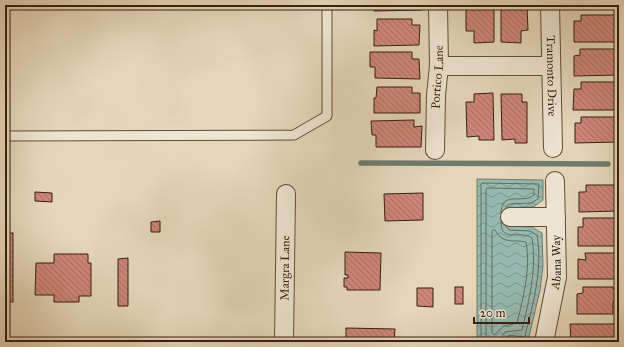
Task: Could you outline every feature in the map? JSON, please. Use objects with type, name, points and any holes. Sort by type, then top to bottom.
[{"type":"street","name":"Portico Lane","points":[[435,150],[436,95],[439,66],[438,5]]},
{"type":"street","name":"Tramonto Drive","points":[[550,5],[553,148]]},
{"type":"street","points":[[439,66],[551,66]]},
{"type":"street","name":"Abana Way","points":[[544,342],[557,277],[555,181]]},
{"type":"street","name":"Margra Lane","points":[[284,342],[286,194]]},
{"type":"street","points":[[510,217],[556,217]]},
{"type":"lane","points":[[5,136],[294,135],[328,116],[327,5]]},
{"type":"water","points":[[477,179],[543,180],[543,200],[533,207],[510,208],[510,226],[532,227],[542,233],[543,266],[540,290],[528,341],[510,339],[510,342],[477,342]]},
{"type":"building","points":[[374,5],[422,5],[422,10],[374,11]]},
{"type":"building","points":[[466,5],[494,5],[494,42],[474,43],[474,31],[466,31]]},
{"type":"building","points":[[501,5],[527,5],[528,30],[521,31],[521,43],[501,42]]},
{"type":"building","points":[[574,5],[619,5],[619,8],[574,8]]},
{"type":"building","points":[[581,15],[616,15],[616,27],[619,27],[619,42],[574,42],[574,21],[581,21]]},
{"type":"building","points":[[377,19],[412,19],[412,25],[420,25],[419,45],[374,46],[374,30],[377,31]]},
{"type":"building","points":[[580,49],[619,49],[619,75],[574,76],[574,56],[580,55]]},
{"type":"building","points":[[370,52],[412,52],[412,59],[419,59],[420,79],[375,78],[375,67],[370,67]]},
{"type":"building","points":[[581,82],[616,82],[616,95],[619,95],[619,110],[573,110],[574,89],[581,89]]},
{"type":"building","points":[[377,87],[412,87],[412,93],[420,93],[420,113],[374,113],[374,98],[376,98]]},
{"type":"building","points":[[493,93],[494,140],[479,140],[479,136],[467,137],[466,102],[474,102],[474,94]]},
{"type":"building","points":[[501,94],[522,94],[522,102],[527,102],[527,143],[515,143],[515,139],[502,140]]},
{"type":"building","points":[[581,117],[617,117],[619,142],[575,143],[575,123],[581,123]]},
{"type":"building","points":[[414,120],[414,127],[422,126],[421,147],[376,147],[376,135],[372,135],[371,121]]},
{"type":"building","points":[[586,185],[619,185],[619,211],[579,212],[579,192],[586,192]]},
{"type":"building","points":[[35,192],[52,193],[52,202],[35,201]]},
{"type":"building","points":[[423,193],[423,220],[385,221],[384,194]]},
{"type":"building","points":[[583,218],[619,218],[619,246],[578,246],[578,227],[583,227]]},
{"type":"building","points":[[160,221],[160,232],[151,232],[151,222]]},
{"type":"building","points":[[5,233],[13,233],[13,302],[5,302]]},
{"type":"building","points":[[345,252],[381,253],[380,290],[347,290],[347,287],[344,287],[344,278],[348,278],[348,275],[345,275]]},
{"type":"building","points":[[585,253],[619,253],[619,279],[578,279],[578,259],[586,260]]},
{"type":"building","points":[[54,254],[88,254],[88,263],[91,263],[91,296],[79,296],[79,302],[54,302],[54,295],[35,295],[36,263],[54,263]]},
{"type":"building","points":[[128,258],[128,306],[118,306],[118,259]]},
{"type":"building","points":[[455,287],[463,287],[463,304],[455,304]]},
{"type":"building","points":[[583,287],[613,287],[613,289],[617,289],[617,302],[613,302],[613,314],[577,314],[577,294],[583,293]]},
{"type":"building","points":[[417,288],[433,288],[433,307],[417,306]]},
{"type":"building","points":[[570,324],[618,324],[618,338],[614,338],[614,342],[571,342]]},
{"type":"building","points":[[346,328],[395,329],[394,342],[346,342]]},
{"type":"waterway","points":[[361,163],[608,164]]}]
